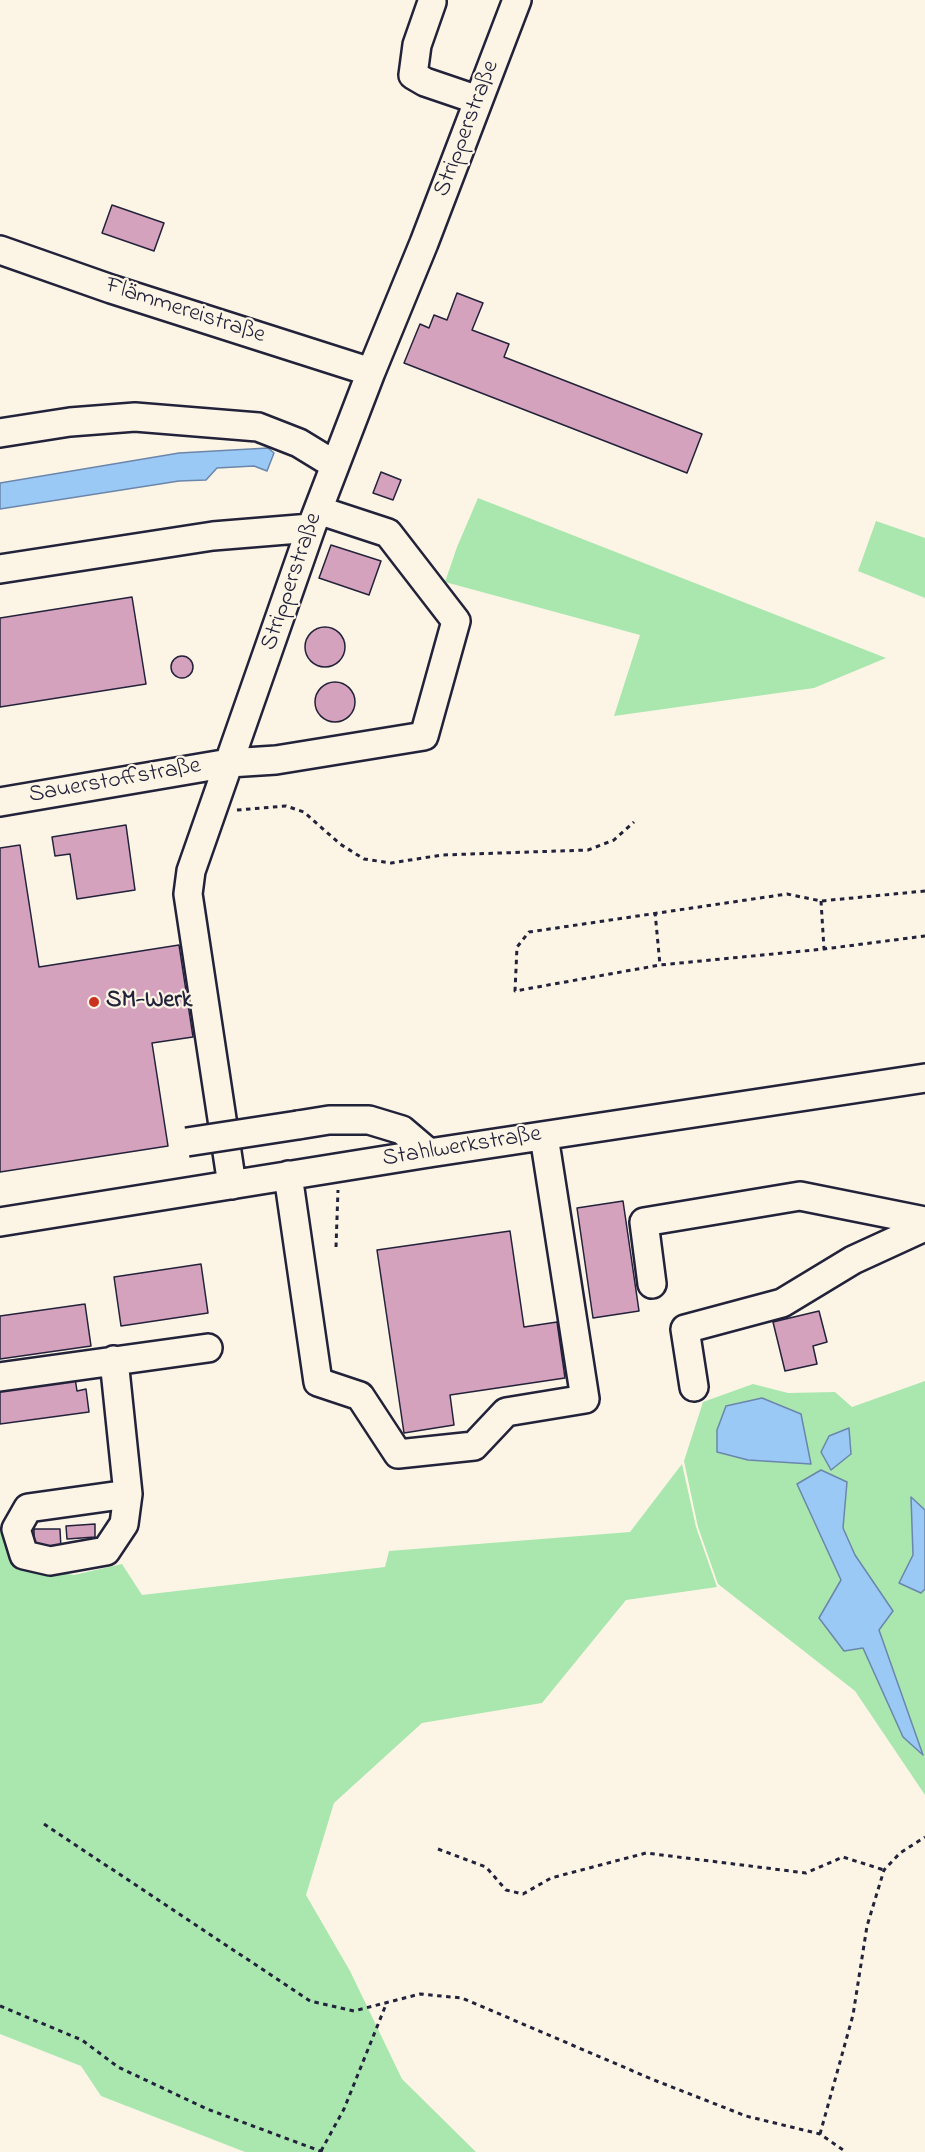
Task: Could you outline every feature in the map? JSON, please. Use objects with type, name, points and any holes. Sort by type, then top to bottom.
[{"type":"street","name":"Stripperstraße","points":[[232,1185],[188,894],[191,871],[314,519],[424,243],[517,0]]},
{"type":"street","points":[[432,2],[417,45],[412,75],[424,82],[478,100]]},
{"type":"street","name":"Flämmereistraße","points":[[0,250],[111,289],[371,372]]},
{"type":"street","points":[[0,433],[70,422],[135,417],[258,427],[299,443],[335,465]]},
{"type":"street","points":[[0,569],[314,519]]},
{"type":"street","name":"Sauerstoffstraße","points":[[0,802],[229,763],[276,760],[424,736],[456,621],[388,533],[314,519]]},
{"type":"street","name":"Stahlwerkstraße","points":[[0,1222],[429,1153],[925,1078]]},
{"type":"street","points":[[187,1142],[329,1120],[369,1120],[402,1130],[429,1153]]},
{"type":"street","points":[[288,1175],[318,1382],[360,1396],[398,1454],[474,1446],[506,1412],[585,1399],[544,1136]]},
{"type":"street","points":[[652,1284],[644,1222],[800,1196],[925,1221]]},
{"type":"street","points":[[694,1387],[685,1329],[782,1303],[853,1260],[925,1227]]},
{"type":"street","points":[[0,1377],[208,1348]]},
{"type":"street","points":[[114,1360],[128,1494]]},
{"type":"path","points":[[211,813],[286,806],[304,812],[340,844],[364,859],[391,863],[442,855],[588,850],[614,840],[634,822]]},
{"type":"path","points":[[925,891],[821,902],[787,894],[655,912],[529,933],[517,947],[515,991],[660,965],[824,949],[925,936]]},
{"type":"path","points":[[821,902],[824,949]]},
{"type":"path","points":[[655,912],[660,965]]},
{"type":"path","points":[[335,1168],[338,1193],[336,1247]]},
{"type":"path","points":[[44,1824],[310,2001],[354,2011],[420,1995],[462,1998],[644,2076],[746,2116],[820,2134],[846,2152]]},
{"type":"path","points":[[820,2134],[853,2015],[867,1926],[884,1870],[900,1853],[925,1837]]},
{"type":"path","points":[[438,1849],[486,1867],[506,1890],[523,1894],[551,1878],[646,1853],[806,1873],[843,1857],[884,1870]]},
{"type":"path","points":[[0,2006],[82,2040],[118,2067],[207,2109],[322,2152],[344,2109],[387,2002]]},
{"type":"green space","points":[[478,498],[886,658],[814,688],[614,716],[640,635],[445,582]]},
{"type":"green space","points":[[876,521],[925,538],[925,598],[858,571]]},
{"type":"green space","points":[[925,1381],[925,1795],[855,1691],[718,1584],[698,1527],[684,1461],[703,1402],[753,1384],[788,1393],[835,1392],[852,1407]]},
{"type":"green space","points":[[682,1464],[696,1527],[717,1587],[626,1600],[542,1703],[422,1723],[334,1803],[306,1895],[350,1971],[402,2079],[476,2152],[245,2152],[101,2096],[81,2066],[0,2034],[0,1530],[19,1566],[74,1575],[122,1564],[142,1595],[385,1567],[389,1551],[630,1532]]},
{"type":"water","points":[[268,448],[274,453],[267,471],[254,466],[217,468],[206,480],[179,481],[0,509],[0,483],[179,453]]},
{"type":"water","points":[[762,1398],[801,1414],[811,1464],[748,1460],[717,1452],[717,1430],[726,1406]]},
{"type":"water","points":[[849,1428],[851,1454],[831,1470],[821,1452],[829,1436]]},
{"type":"water","points":[[821,1470],[847,1482],[843,1528],[855,1555],[893,1611],[879,1630],[923,1755],[903,1737],[863,1648],[844,1651],[819,1618],[841,1580],[797,1484]]},
{"type":"water","points":[[911,1497],[925,1510],[925,1589],[921,1593],[899,1583],[913,1555]]},
{"type":"building","points":[[112,205],[164,223],[154,251],[102,233]]},
{"type":"building","points":[[457,293],[483,303],[472,330],[509,344],[504,357],[702,434],[687,473],[404,363],[420,324],[429,328],[434,315],[447,320]]},
{"type":"building","points":[[381,472],[401,480],[393,500],[373,493]]},
{"type":"building","points":[[331,545],[381,561],[369,595],[319,578]]},
{"type":"building","points":[[132,597],[146,684],[0,707],[0,618]]},
{"type":"building","points":[[325,627],[339,633],[345,647],[339,661],[325,667],[311,661],[305,647],[311,633]]},
{"type":"building","points":[[182,656],[190,659],[193,667],[190,675],[182,678],[174,675],[171,667],[174,659]]},
{"type":"building","points":[[335,682],[343,683],[349,688],[354,694],[354,710],[349,716],[343,721],[335,722],[327,721],[321,716],[316,710],[315,702],[316,694],[321,688],[327,683]]},
{"type":"building","points":[[126,825],[135,890],[77,899],[70,854],[55,856],[52,837]]},
{"type":"building","name":"SM-Werk","points":[[20,845],[39,967],[179,945],[193,1037],[152,1043],[168,1146],[0,1172],[0,848]]},
{"type":"building","points":[[623,1201],[639,1311],[593,1318],[577,1208]]},
{"type":"building","points":[[510,1231],[524,1327],[557,1322],[565,1378],[450,1395],[454,1425],[404,1433],[377,1250]]},
{"type":"building","points":[[201,1264],[208,1313],[121,1326],[114,1277]]},
{"type":"building","points":[[85,1304],[91,1346],[0,1359],[0,1316]]},
{"type":"building","points":[[819,1311],[827,1342],[813,1346],[817,1364],[785,1371],[773,1322]]},
{"type":"building","points":[[75,1378],[77,1391],[86,1389],[89,1412],[0,1424],[0,1389]]},
{"type":"building","points":[[95,1524],[95,1537],[67,1539],[66,1526]]},
{"type":"building","points":[[34,1529],[60,1529],[61,1549],[34,1550]]},
{"type":"place","name":"SM-Werk","points":[[94,1002]]}]
